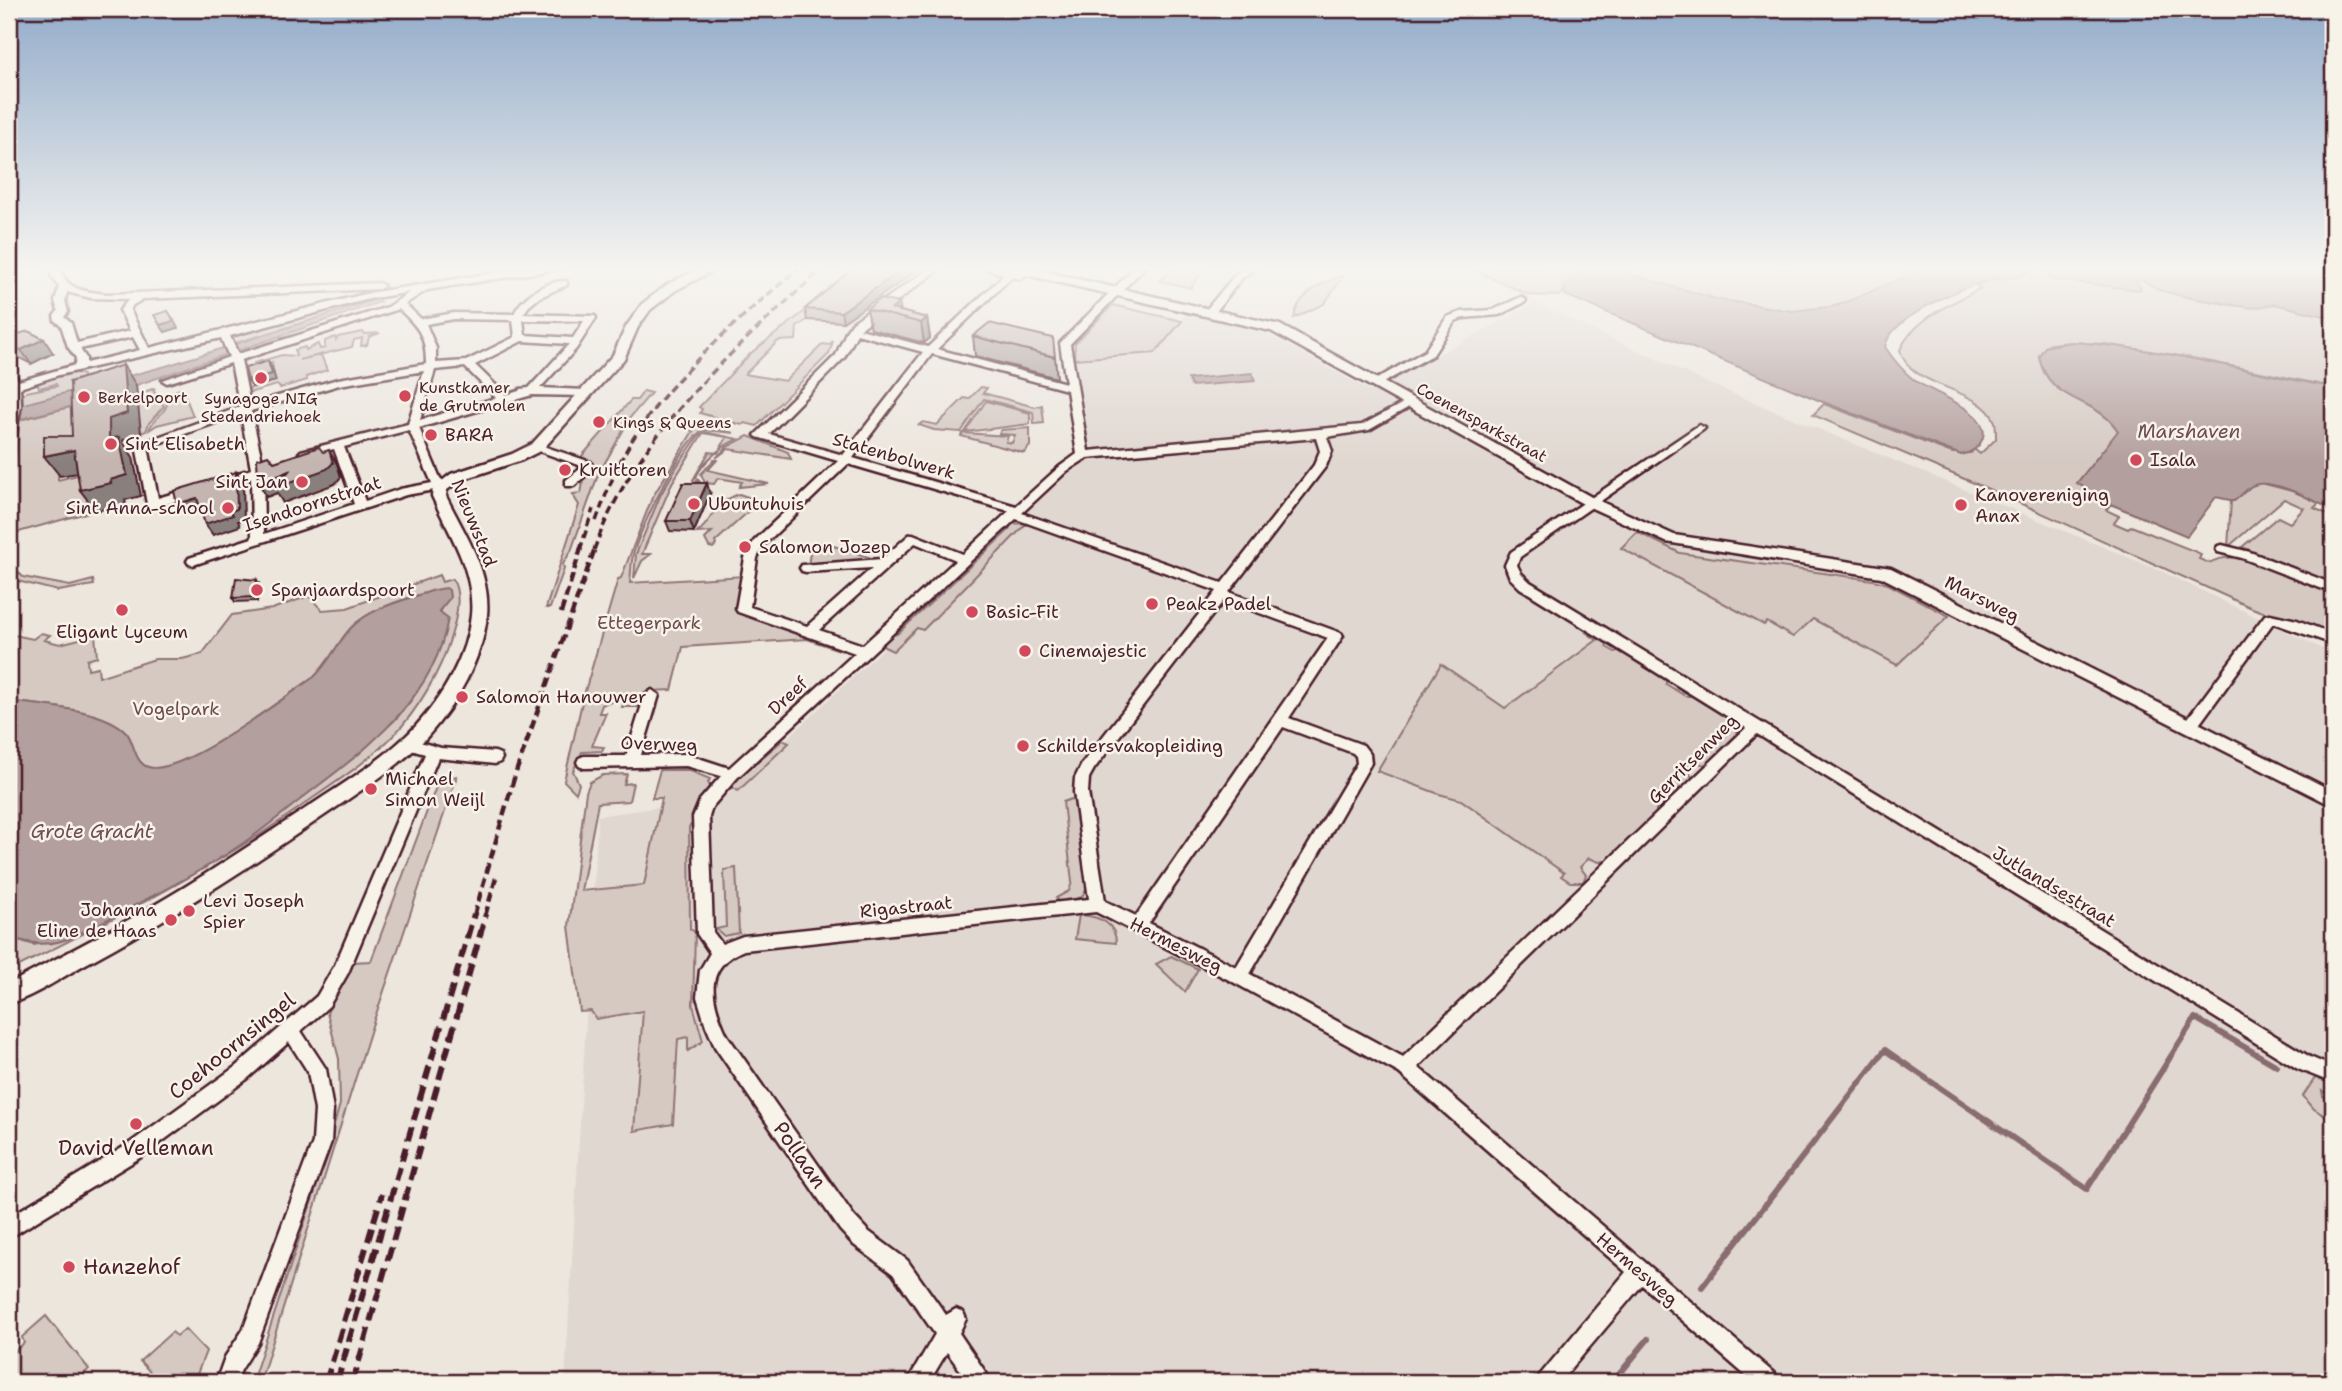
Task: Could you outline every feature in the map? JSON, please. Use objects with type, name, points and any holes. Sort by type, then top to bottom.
[{"type":"street","points":[[69,333],[73,347],[81,358],[80,367]]},
{"type":"street","points":[[73,347],[136,333],[146,352]]},
{"type":"street","points":[[167,380],[230,347],[268,333]]},
{"type":"street","points":[[12,387],[80,367],[146,352],[230,347],[287,333]]},
{"type":"street","points":[[413,426],[431,366],[426,333]]},
{"type":"street","points":[[520,333],[520,338]]},
{"type":"street","points":[[533,391],[581,333]]},
{"type":"street","points":[[442,485],[540,448],[619,356],[629,333]]},
{"type":"street","name":"Statenbolwerk","points":[[851,333],[840,356],[761,435],[1015,512]]},
{"type":"street","points":[[863,333],[1072,388]]},
{"type":"street","points":[[865,651],[743,609],[751,558],[758,544],[846,460],[929,351],[948,333]]},
{"type":"street","points":[[1075,333],[1065,343],[1083,454],[1364,428],[1411,403]]},
{"type":"street","name":"Coenensparkstraat","points":[[1284,333],[1590,502]]},
{"type":"street","points":[[1375,383],[1429,353],[1441,333]]},
{"type":"street","points":[[270,464],[153,504],[142,446],[247,409],[338,382],[431,366],[468,364],[520,338],[574,344]]},
{"type":"street","points":[[230,347],[247,409],[256,470],[258,541]]},
{"type":"street","points":[[468,364],[501,397]]},
{"type":"street","points":[[9,374],[13,376],[15,405],[9,431]]},
{"type":"street","points":[[297,456],[413,426],[501,397],[533,391],[586,393]]},
{"type":"street","name":"Nieuwstad","points":[[9,995],[222,874],[409,744],[436,715],[454,685],[476,633],[479,590],[473,566],[439,496],[442,485],[435,480],[413,426]]},
{"type":"street","points":[[1590,502],[1699,428]]},
{"type":"street","points":[[1098,905],[1084,817],[1082,778],[1325,459],[1326,452],[1320,434]]},
{"type":"street","points":[[337,444],[350,469],[351,480],[361,506]]},
{"type":"street","points":[[540,448],[587,464],[586,470],[570,483]]},
{"type":"street","name":"Dreef","points":[[719,953],[705,933],[701,817],[709,798],[1015,512],[1083,454]]},
{"type":"street","name":"Isendoornstraat","points":[[193,561],[412,490],[442,485]]},
{"type":"street","name":"Marsweg","points":[[1590,502],[1655,533],[1689,544],[1865,567],[1885,572],[2333,799]]},
{"type":"street","name":"Gerritsenweg","points":[[1405,1067],[1756,727],[1525,585],[1515,575],[1511,565],[1515,555],[1590,502]]},
{"type":"street","points":[[1015,512],[1336,636],[1139,926]]},
{"type":"street","points":[[810,631],[913,538],[965,559]]},
{"type":"street","points":[[2222,549],[2246,555],[2333,589]]},
{"type":"street","points":[[806,568],[886,563]]},
{"type":"street","points":[[2190,726],[2270,618],[2333,639]]},
{"type":"street","points":[[632,761],[652,695]]},
{"type":"street","points":[[1239,977],[1365,758],[1358,750],[1280,720]]},
{"type":"street","name":"Jutlandsestraat","points":[[1756,727],[2304,1063],[2333,1076]]},
{"type":"street","points":[[409,744],[434,751],[495,758]]},
{"type":"street","name":"Coehoornsingel","points":[[9,1228],[134,1151],[242,1073],[323,1001],[342,968],[434,751]]},
{"type":"street","name":"Overweg","points":[[584,762],[686,760],[732,774]]},
{"type":"street","name":"Hermesweg","points":[[1098,905],[1239,977],[1405,1067],[1769,1382]]},
{"type":"street","name":"Rigastraat","points":[[719,953],[743,943],[1098,905]]},
{"type":"street","name":"Pollaan","points":[[719,953],[705,974],[709,1012],[721,1041],[847,1223],[861,1238],[900,1267],[952,1327],[981,1382]]},
{"type":"street","points":[[226,1382],[232,1364],[251,1336],[322,1142],[324,1110],[317,1069],[291,1031]]},
{"type":"street","points":[[1547,1382],[1640,1271]]},
{"type":"street","points":[[917,1382],[952,1327]]},
{"type":"shaded area","points":[[1169,333],[1263,333],[1370,391],[1479,333],[1600,333],[1712,385],[2161,571],[2333,654],[2333,1382],[565,1382],[598,816],[723,798],[982,557],[1049,488],[1091,457],[1074,382],[1073,358],[1154,351]]},
{"type":"green space","points":[[247,333],[269,333],[232,344],[229,338]]},
{"type":"green space","points":[[358,333],[380,333],[369,337],[367,345],[361,346],[362,338],[354,340],[352,347],[299,360],[321,355],[327,370],[306,377],[307,380],[248,393],[247,389],[275,381],[272,362],[255,370],[254,363],[282,355],[296,356],[295,350],[305,347],[306,350],[318,344],[320,349],[325,348],[325,341],[335,337],[336,340],[338,337]]},
{"type":"green space","points":[[777,333],[797,333],[796,340],[778,341],[745,374],[785,381],[823,344],[829,345],[833,341],[829,354],[757,426],[745,423],[742,425],[700,413],[702,409],[699,407],[751,353]]},
{"type":"green space","points":[[1085,333],[1172,333],[1155,353],[1074,359],[1075,343]]},
{"type":"green space","points":[[1911,333],[2333,333],[2333,387],[2192,358],[2104,344],[2051,344],[2045,347],[2039,356],[2051,382],[2098,411],[2118,431],[2078,482],[2111,504],[2106,510],[2119,516],[2114,523],[2128,529],[2131,526],[2199,553],[2199,559],[2209,563],[2222,558],[2254,560],[2333,590],[2333,636],[2252,608],[1993,491],[1813,415],[1824,404],[1952,453],[1971,453],[1974,449],[1980,454],[1996,439],[1995,422],[1987,410],[1976,401],[1917,373],[1906,363],[1900,350]]},
{"type":"green space","points":[[78,370],[76,373],[83,375],[83,378],[68,382],[83,380],[79,390],[23,405],[23,395],[26,392],[57,386],[39,388],[37,381]]},
{"type":"green space","points":[[981,387],[987,388],[983,393],[1035,407],[1042,405],[1044,423],[1034,424],[1033,412],[984,399],[961,432],[934,430],[919,425],[923,422],[937,425],[964,398],[969,399]]},
{"type":"green space","points":[[155,388],[153,390],[164,406],[149,423],[146,431],[141,433],[136,395]]},
{"type":"green space","points":[[182,388],[193,416],[157,425],[149,430],[166,408],[167,404],[163,400],[172,399],[176,395],[170,393]]},
{"type":"green space","points":[[644,391],[651,393],[621,428],[624,429],[598,475],[571,551],[563,564],[564,569],[550,608],[546,608],[579,505],[572,494],[581,493],[583,483],[574,483],[592,466],[591,462],[581,457],[631,400],[637,400]]},
{"type":"green space","points":[[986,401],[1030,413],[1030,424],[965,432]]},
{"type":"green space","points":[[78,405],[83,453],[59,460],[58,480],[89,472],[93,511],[15,533],[13,567],[23,577],[70,586],[93,580],[94,585],[58,591],[9,579],[9,502],[20,420]]},
{"type":"green space","name":"Ettegerpark","points":[[693,422],[734,433],[704,430],[684,451],[644,526],[633,555],[630,583],[744,576],[739,611],[742,614],[846,648],[842,651],[807,639],[683,647],[672,690],[651,691],[644,707],[622,707],[624,702],[608,702],[602,705],[599,713],[606,713],[592,746],[604,747],[602,751],[582,752],[573,771],[579,784],[576,793],[564,781],[583,698],[618,579],[621,578],[652,498],[693,431],[687,429]]},
{"type":"green space","points":[[1030,428],[1030,446],[1024,453],[961,436],[963,433],[1008,436],[1006,442],[1012,443],[1015,435],[999,434],[1001,430]]},
{"type":"green space","points":[[705,432],[738,439],[720,450],[727,437],[703,433]]},
{"type":"green space","points":[[703,433],[672,483],[642,554],[651,554],[642,561],[634,578],[636,554],[660,496],[677,466]]},
{"type":"green space","points":[[748,436],[788,452],[791,459],[728,449],[716,458],[727,447]]},
{"type":"green space","points":[[709,452],[716,453],[699,471],[696,477],[700,482],[693,480]]},
{"type":"green space","points":[[717,460],[708,470],[769,484],[739,487],[742,482],[718,478],[714,484],[705,483],[701,474]]},
{"type":"green space","points":[[2261,483],[2296,492],[2319,503],[2314,508],[2333,517],[2333,584],[2242,547],[2278,517],[2290,523],[2304,508],[2284,499],[2228,547],[2231,501],[2251,486]]},
{"type":"green space","points":[[739,494],[760,501],[715,542],[713,548],[709,547],[705,539],[712,532],[697,533],[724,502]]},
{"type":"green space","points":[[1027,523],[923,630],[917,628],[893,651],[880,645],[891,635],[897,634],[1009,530],[1011,524]]},
{"type":"green space","points":[[1637,532],[1680,553],[1888,584],[1949,616],[1897,665],[1813,619],[1793,637],[1767,622],[1764,625],[1621,548]]},
{"type":"green space","points":[[821,542],[881,561],[808,566],[810,553]]},
{"type":"green space","name":"Vogelpark","points":[[439,575],[442,582],[452,579],[457,592],[456,615],[451,636],[428,689],[402,726],[384,745],[344,776],[240,847],[126,912],[9,971],[9,937],[34,945],[75,936],[254,835],[360,753],[397,718],[413,698],[441,607],[450,598],[448,590],[437,591],[395,602],[368,615],[349,630],[314,677],[232,734],[184,760],[163,767],[143,765],[126,732],[102,718],[70,709],[9,701],[9,634],[33,639],[41,633],[50,635],[44,640],[60,644],[95,635],[97,657],[87,660],[88,669],[98,667],[99,677],[155,659],[182,659],[202,654],[232,615],[272,609],[309,596],[322,610],[347,608]]},
{"type":"green space","points":[[1587,633],[1594,633],[1609,642],[1606,647],[1615,652],[1620,650],[1666,677],[1666,684],[1685,696],[1696,696],[1736,721],[1739,726],[1736,735],[1706,765],[1693,762],[1687,768],[1692,778],[1686,784],[1677,789],[1666,787],[1651,801],[1656,807],[1656,813],[1606,861],[1599,862],[1589,858],[1580,867],[1586,875],[1583,882],[1570,882],[1561,876],[1564,873],[1461,800],[1377,771],[1441,664],[1505,708],[1597,640]]},
{"type":"green space","points":[[783,740],[789,743],[738,791],[728,786]]},
{"type":"green space","points":[[660,770],[688,770],[710,779],[710,785],[699,802],[694,822],[689,827],[690,929],[695,932],[693,1005],[703,1041],[688,1051],[688,1037],[678,1039],[673,1124],[634,1131],[643,1011],[596,1019],[591,1011],[580,1012],[569,926],[586,792],[590,782],[603,775],[627,774],[624,784],[633,783],[629,801],[598,803],[581,891],[644,885],[662,798],[652,798]]},
{"type":"green space","points":[[457,776],[371,1029],[260,1382],[252,1382],[317,1185],[340,1104],[339,1059],[327,1013],[352,962],[371,961],[436,787],[442,779]]},
{"type":"green space","points":[[1071,799],[1074,801],[1087,887],[1082,897],[1061,903],[1056,898],[1069,891],[1072,882],[1063,802]]},
{"type":"green space","points":[[736,868],[739,933],[724,936],[716,929],[726,927],[724,870]]},
{"type":"green space","points":[[1079,915],[1092,917],[1109,925],[1116,943],[1075,939]]},
{"type":"green space","points":[[1171,956],[1198,969],[1185,992],[1156,964]]},
{"type":"green space","points":[[2315,1078],[2333,1082],[2333,1096],[2322,1091],[2323,1096],[2333,1101],[2333,1121],[2314,1109],[2303,1096]]},
{"type":"green space","points":[[46,1316],[89,1369],[76,1382],[9,1382],[9,1356],[24,1343],[22,1337]]},
{"type":"green space","points":[[185,1329],[206,1351],[194,1382],[159,1382],[140,1361],[172,1332],[177,1336]]},
{"type":"water","points":[[271,333],[289,333],[78,405],[9,422],[9,408],[166,366]]},
{"type":"water","points":[[1656,333],[1892,333],[1885,347],[1898,365],[1914,380],[1971,412],[1984,430],[1982,440],[1973,450],[1961,455],[1823,402]]},
{"type":"water","name":"Marshaven","points":[[2071,342],[2170,354],[2333,387],[2333,510],[2279,486],[2258,484],[2250,487],[2234,501],[2216,497],[2187,536],[2108,503],[2077,483],[2118,431],[2109,419],[2098,411],[2052,383],[2044,372],[2039,356],[2045,347]]},
{"type":"water","points":[[1252,373],[1255,381],[1191,386],[1188,379]]},
{"type":"water","name":"Grote Gracht","points":[[446,588],[450,598],[439,611],[448,618],[441,646],[430,671],[397,717],[355,757],[235,849],[75,936],[42,944],[9,937],[9,701],[70,709],[102,718],[126,732],[143,765],[163,767],[184,760],[232,734],[314,677],[358,621],[400,601]]},
{"type":"building","points":[[32,333],[44,339],[21,350],[9,343],[9,337]]},
{"type":"building","points":[[977,333],[1031,333],[1053,338],[1055,357],[973,336]]},
{"type":"building","points":[[268,361],[272,374],[248,380],[245,368]]},
{"type":"building","points":[[123,365],[127,413],[109,419],[109,439],[119,437],[127,475],[110,480],[111,483],[80,490],[74,450],[44,456],[44,436],[72,436],[70,382]]},
{"type":"building","points":[[319,447],[323,452],[329,450],[333,463],[327,469],[274,488],[289,471],[258,482],[257,459],[268,455],[274,462]]},
{"type":"building","points":[[236,472],[237,509],[231,511],[233,515],[205,524],[197,498],[177,504],[174,491]]},
{"type":"building","points":[[683,483],[707,483],[690,521],[666,521]]},
{"type":"building","points":[[236,578],[257,580],[254,597],[233,598]]},
{"type":"waterway","points":[[1702,1287],[1885,1050],[2087,1189],[2195,1018],[2277,1066]]},
{"type":"waterway","points":[[1613,1382],[1648,1339]]},
{"type":"railway","points":[[596,521],[626,451],[648,417],[687,370],[725,333]]},
{"type":"railway","points":[[594,550],[612,507],[661,431],[753,333]]},
{"type":"railway","points":[[580,550],[593,509]]},
{"type":"railway","points":[[561,613],[581,548]]},
{"type":"railway","points":[[474,916],[515,775],[595,548]]},
{"type":"railway","points":[[485,916],[496,878]]},
{"type":"railway","points":[[337,1382],[474,914]]},
{"type":"railway","points":[[353,1382],[486,914]]},
{"type":"railway","points":[[326,1382],[382,1194]]},
{"type":"place","name":"Synagoge NIG Stedendriehoek","points":[[261,378]]},
{"type":"place","name":"Kunstkamer de Grutmolen","points":[[405,396]]},
{"type":"place","name":"Berkelpoort","points":[[84,397]]},
{"type":"place","name":"Kings & Queens","points":[[599,422]]},
{"type":"place","name":"BARA","points":[[431,435]]},
{"type":"place","name":"Sint Elisabeth","points":[[111,444]]},
{"type":"place","name":"Isala","points":[[2136,460]]},
{"type":"place","name":"Kruittoren","points":[[565,470]]},
{"type":"place","name":"Sint Jan","points":[[302,482]]},
{"type":"place","name":"Ubuntuhuis","points":[[694,504]]},
{"type":"place","name":"Kanovereniging Anax","points":[[1961,505]]},
{"type":"place","name":"Sint Anna-school","points":[[228,508]]},
{"type":"place","name":"Salomon Jozep","points":[[745,547]]},
{"type":"place","name":"Spanjaardspoort","points":[[257,590]]},
{"type":"place","name":"Peakz Padel","points":[[1152,604]]},
{"type":"place","name":"Eligant Lyceum","points":[[122,610]]},
{"type":"place","name":"Basic-Fit","points":[[972,612]]},
{"type":"place","name":"Cinemajestic","points":[[1025,651]]},
{"type":"place","name":"Salomon Hanouwer","points":[[462,697]]},
{"type":"place","name":"Schildersvakopleiding","points":[[1023,746]]},
{"type":"place","name":"Michael Simon Weijl","points":[[371,789]]},
{"type":"place","name":"Levi Joseph Spier","points":[[189,911]]},
{"type":"place","name":"Johanna Eline de Haas","points":[[171,920]]},
{"type":"place","name":"David Velleman","points":[[136,1124]]},
{"type":"place","name":"Hanzehof","points":[[69,1267]]}]
